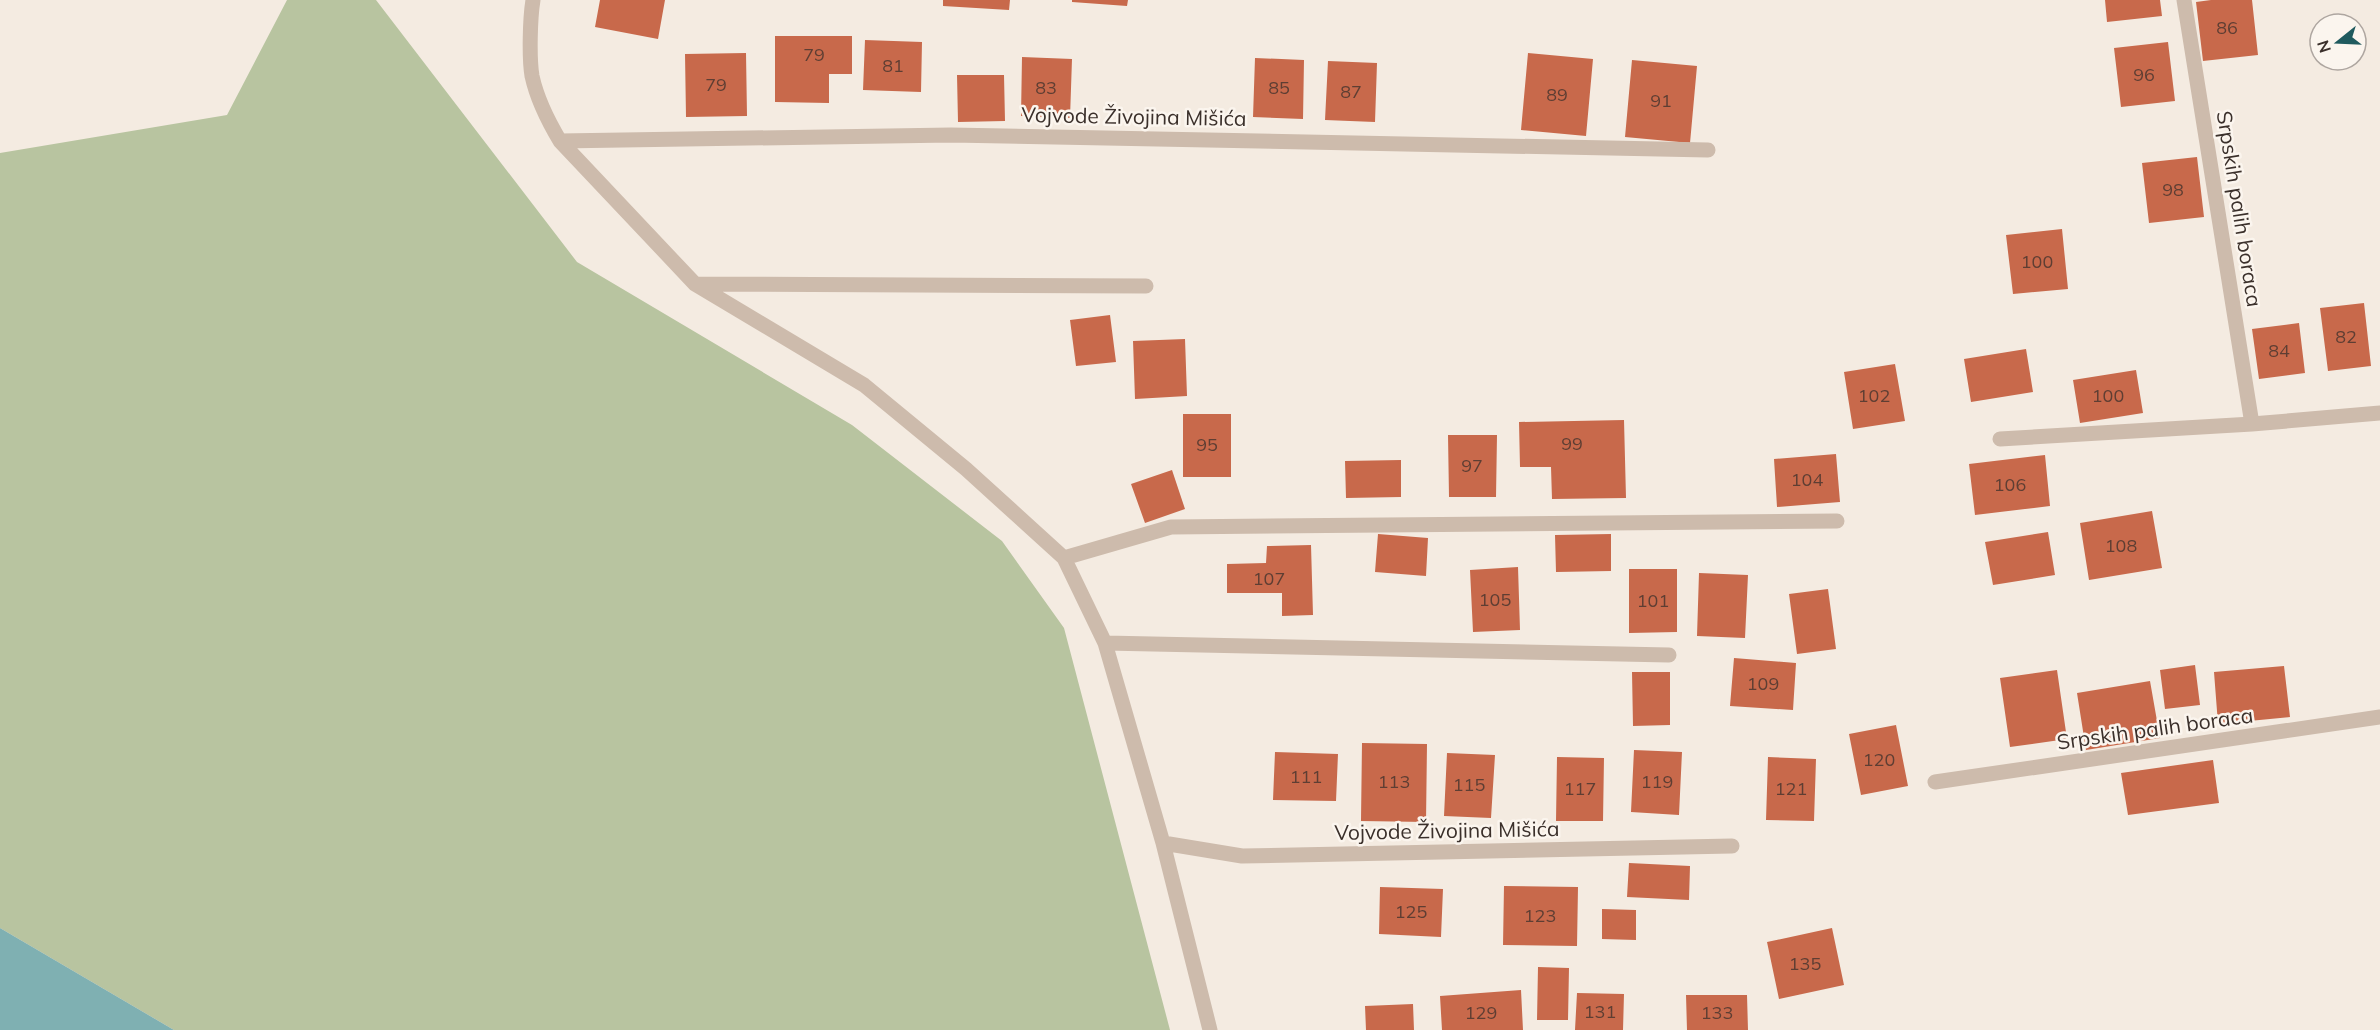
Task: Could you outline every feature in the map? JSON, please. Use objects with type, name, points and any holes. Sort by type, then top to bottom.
[{"type":"street","points":[[533,0],[531,12],[532,75],[547,120],[560,141],[695,284],[864,385],[966,469],[1064,558],[1105,643],[1163,843],[1210,1030]]},
{"type":"street","name":"Srpskih palih boraca","points":[[2184,0],[2252,424]]},
{"type":"street","name":"Vojvode Živojina Mišića","points":[[560,141],[951,135],[1708,150]]},
{"type":"street","points":[[695,284],[1146,286]]},
{"type":"street","points":[[2000,439],[2252,424],[2380,412]]},
{"type":"street","points":[[1064,558],[1171,527],[1837,520]]},
{"type":"street","points":[[1105,643],[1669,655]]},
{"type":"street","name":"Srpskih palih boraca","points":[[1935,782],[2380,717]]},
{"type":"street","name":"Vojvode Živojina Mišića","points":[[1163,843],[1242,856],[1732,846]]},
{"type":"green space","points":[[287,0],[376,0],[577,262],[852,425],[1002,541],[1064,628],[1170,1030],[174,1030],[0,928],[0,153],[227,115]]},
{"type":"water","points":[[0,928],[174,1030],[0,1030]]},
{"type":"building","points":[[600,0],[665,0],[658,39],[595,27]]},
{"type":"building","points":[[943,0],[1010,0],[1009,10],[943,6]]},
{"type":"building","points":[[1072,0],[1128,0],[1127,6],[1072,2]]},
{"type":"building","points":[[2105,0],[2160,0],[2162,16],[2107,22]]},
{"type":"building","points":[[2252,0],[2258,55],[2203,61],[2196,2]]},
{"type":"building","points":[[775,36],[852,36],[852,74],[829,74],[829,103],[775,102]]},
{"type":"building","points":[[865,40],[922,42],[921,92],[863,90]]},
{"type":"building","points":[[2168,42],[2175,101],[2121,107],[2114,48]]},
{"type":"building","points":[[746,53],[747,116],[686,117],[685,54]]},
{"type":"building","points":[[1528,53],[1593,59],[1586,136],[1521,130]]},
{"type":"building","points":[[1022,57],[1072,59],[1070,118],[1021,116]]},
{"type":"building","points":[[1255,58],[1304,60],[1303,119],[1253,117]]},
{"type":"building","points":[[1632,60],[1697,66],[1690,143],[1625,137]]},
{"type":"building","points":[[1328,61],[1377,63],[1375,122],[1325,120]]},
{"type":"building","points":[[957,75],[1004,75],[1005,121],[958,122]]},
{"type":"building","points":[[2197,157],[2204,217],[2149,223],[2142,163]]},
{"type":"building","points":[[2062,229],[2068,289],[2013,294],[2006,235]]},
{"type":"building","points":[[2364,303],[2371,366],[2328,371],[2320,308]]},
{"type":"building","points":[[1110,315],[1116,362],[1076,366],[1070,320]]},
{"type":"building","points":[[2299,323],[2305,373],[2259,379],[2252,329]]},
{"type":"building","points":[[1185,339],[1187,396],[1135,399],[1133,341]]},
{"type":"building","points":[[2026,349],[2033,392],[1971,402],[1964,359]]},
{"type":"building","points":[[1895,364],[1905,421],[1853,429],[1844,372]]},
{"type":"building","points":[[2136,370],[2143,413],[2080,423],[2073,380]]},
{"type":"building","points":[[1183,414],[1231,414],[1231,477],[1183,477]]},
{"type":"building","points":[[1624,420],[1626,498],[1552,499],[1551,467],[1520,467],[1519,422]]},
{"type":"building","points":[[1448,435],[1497,435],[1496,497],[1449,497]]},
{"type":"building","points":[[1836,454],[1840,502],[1777,507],[1774,459]]},
{"type":"building","points":[[2045,455],[2050,506],[1975,515],[1969,464]]},
{"type":"building","points":[[1401,460],[1401,497],[1346,498],[1345,461]]},
{"type":"building","points":[[1172,470],[1185,509],[1145,523],[1131,484]]},
{"type":"building","points":[[2152,511],[2162,568],[2089,580],[2080,523]]},
{"type":"building","points":[[2048,532],[2055,575],[1993,585],[1985,542]]},
{"type":"building","points":[[1378,534],[1428,538],[1426,576],[1375,572]]},
{"type":"building","points":[[1611,534],[1611,571],[1556,572],[1555,535]]},
{"type":"building","points":[[1311,545],[1313,615],[1282,616],[1282,593],[1227,593],[1227,564],[1266,563],[1267,546]]},
{"type":"building","points":[[1518,567],[1520,630],[1473,632],[1470,570]]},
{"type":"building","points":[[1629,569],[1677,569],[1677,632],[1629,633]]},
{"type":"building","points":[[1699,573],[1748,575],[1745,638],[1697,636]]},
{"type":"building","points":[[1828,589],[1836,649],[1797,654],[1789,594]]},
{"type":"building","points":[[1734,658],[1796,663],[1793,710],[1730,706]]},
{"type":"building","points":[[2195,665],[2200,705],[2165,709],[2160,670]]},
{"type":"building","points":[[2284,666],[2290,717],[2218,724],[2214,672]]},
{"type":"building","points":[[2057,670],[2067,739],[2010,747],[2000,678]]},
{"type":"building","points":[[1632,672],[1670,672],[1670,725],[1633,726]]},
{"type":"building","points":[[2150,681],[2160,738],[2086,750],[2077,693]]},
{"type":"building","points":[[1896,725],[1908,786],[1861,795],[1849,734]]},
{"type":"building","points":[[1362,743],[1427,744],[1426,822],[1361,821]]},
{"type":"building","points":[[1634,750],[1682,752],[1679,815],[1631,812]]},
{"type":"building","points":[[1275,752],[1338,754],[1336,801],[1273,800]]},
{"type":"building","points":[[1447,753],[1495,755],[1491,818],[1444,816]]},
{"type":"building","points":[[1557,757],[1604,758],[1603,821],[1556,821]]},
{"type":"building","points":[[1768,757],[1816,759],[1814,821],[1766,820]]},
{"type":"building","points":[[2213,760],[2219,803],[2128,815],[2121,773]]},
{"type":"building","points":[[1629,863],[1690,866],[1689,900],[1627,897]]},
{"type":"building","points":[[1504,886],[1578,887],[1577,946],[1503,945]]},
{"type":"building","points":[[1380,887],[1443,889],[1441,937],[1379,934]]},
{"type":"building","points":[[1602,909],[1636,910],[1636,940],[1602,939]]},
{"type":"building","points":[[1832,928],[1844,985],[1779,999],[1767,942]]},
{"type":"building","points":[[1538,967],[1569,968],[1568,1020],[1537,1020]]},
{"type":"building","points":[[1521,990],[1523,1030],[1442,1030],[1440,996]]},
{"type":"building","points":[[1577,993],[1624,994],[1623,1030],[1575,1030]]},
{"type":"building","points":[[1686,995],[1747,995],[1748,1030],[1687,1030]]},
{"type":"building","points":[[1413,1004],[1414,1030],[1366,1030],[1365,1006]]}]
